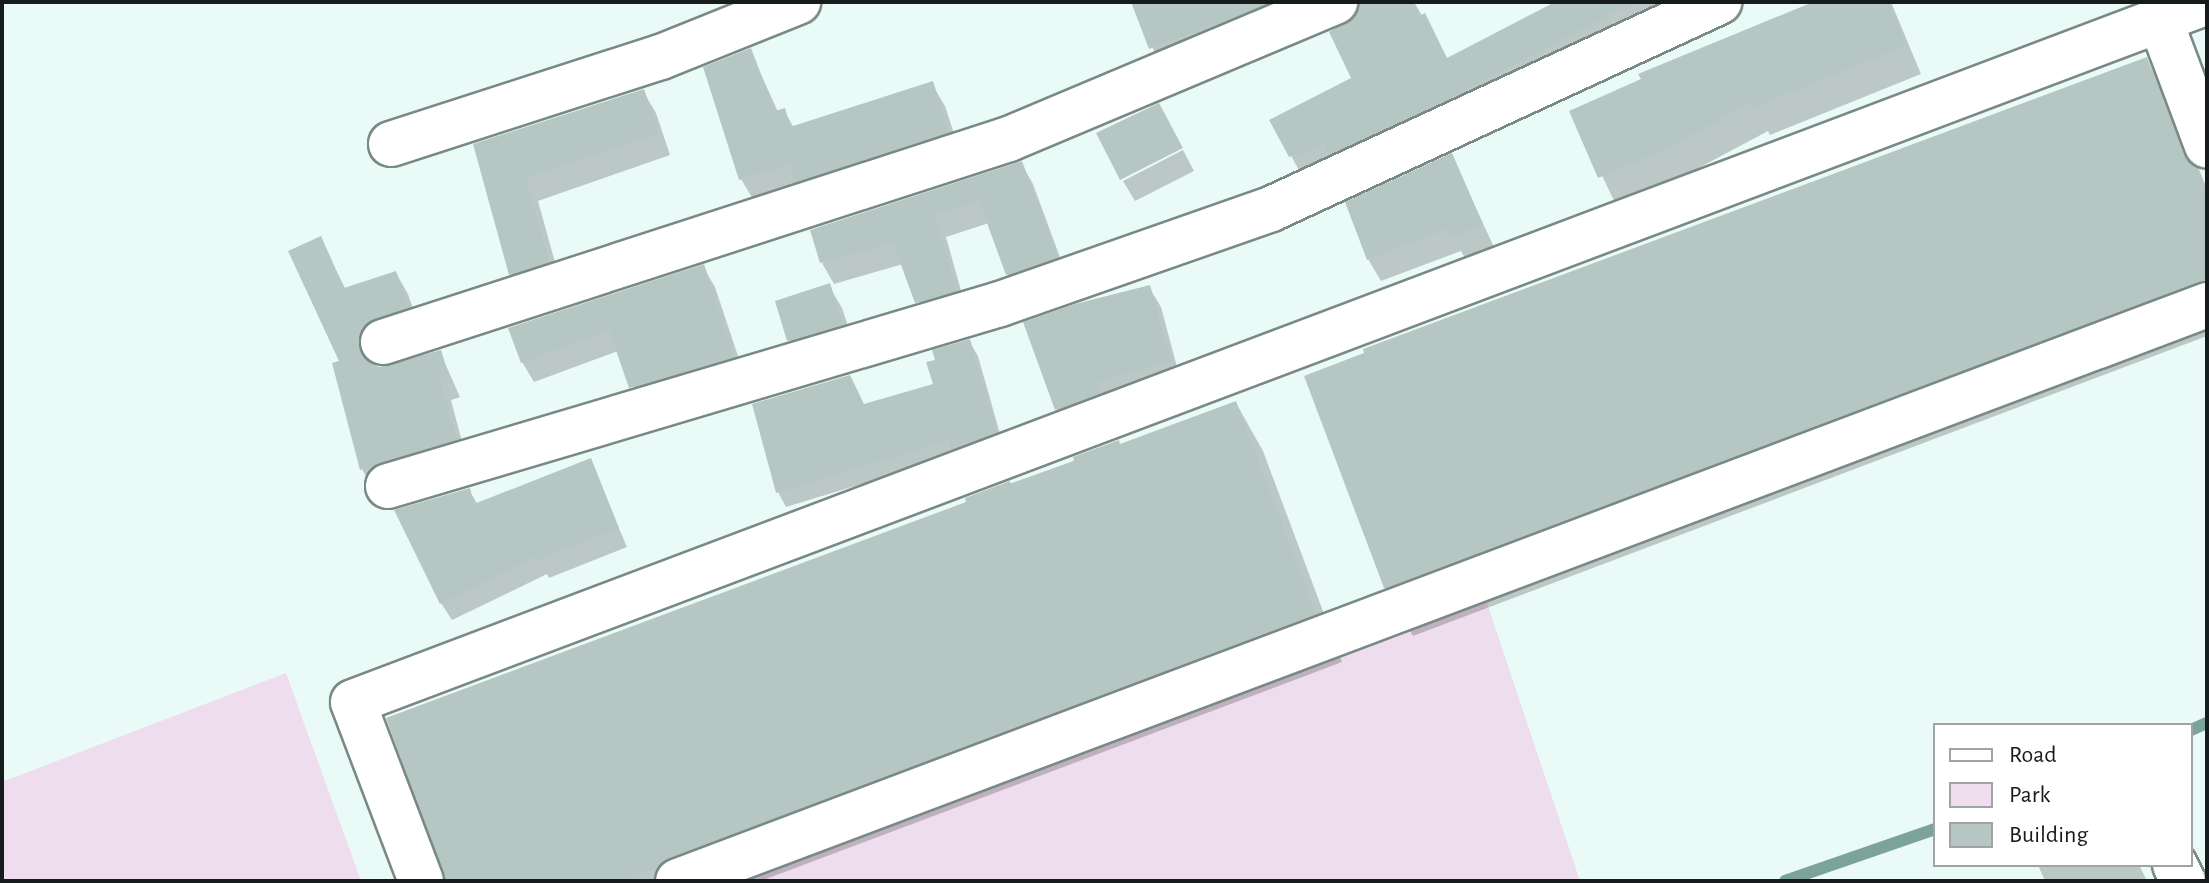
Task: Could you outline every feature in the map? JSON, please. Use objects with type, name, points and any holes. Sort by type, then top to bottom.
[{"type":"street","points":[[391,144],[661,57],[798,2]]},
{"type":"street","points":[[383,342],[1009,139],[1335,2]]},
{"type":"street","points":[[388,486],[1000,304],[1271,209],[1719,2]]},
{"type":"street","points":[[421,881],[353,702],[2207,2]]},
{"type":"street","points":[[2160,20],[2207,146]]},
{"type":"street","points":[[678,881],[2207,305]]},
{"type":"green space","points":[[1485,597],[1580,881],[717,881]]},
{"type":"green space","points":[[286,673],[361,881],[2,881],[2,782]]},
{"type":"building","points":[[1131,2],[1263,2],[1264,5],[1149,49]]},
{"type":"building","points":[[1359,2],[1413,2],[1419,16],[1425,13],[1447,58],[1555,2],[1634,2],[1432,107],[1328,155],[1324,144],[1300,157],[1298,153],[1289,157],[1269,120],[1351,78],[1329,32],[1354,18]]},
{"type":"building","points":[[1813,2],[1889,2],[1907,45],[1752,108],[1751,103],[1661,151],[1598,178],[1569,111],[1641,79],[1638,74]]},
{"type":"building","points":[[751,48],[775,111],[785,108],[790,127],[933,81],[949,132],[796,182],[790,164],[739,180],[703,67]]},
{"type":"building","points":[[2147,57],[2184,155],[2198,168],[2207,194],[2207,281],[1384,588],[1304,376],[1364,353],[1363,349]]},
{"type":"building","points":[[644,89],[659,133],[526,178],[549,262],[509,275],[473,144]]},
{"type":"building","points":[[1159,103],[1183,148],[1120,180],[1096,133]]},
{"type":"building","points":[[1452,153],[1483,224],[1451,238],[1447,229],[1367,260],[1345,202]]},
{"type":"building","points":[[1022,161],[1058,257],[1006,275],[979,201],[935,215],[957,291],[915,303],[893,243],[820,263],[810,230]]},
{"type":"building","points":[[321,236],[344,288],[396,271],[409,307],[365,325],[358,338],[360,350],[367,361],[379,367],[441,350],[449,376],[440,379],[457,439],[360,470],[332,363],[339,361],[288,251]]},
{"type":"building","points":[[704,264],[735,357],[629,388],[609,330],[521,363],[508,328]]},
{"type":"building","points":[[830,283],[843,324],[787,341],[775,301]]},
{"type":"building","points":[[1150,285],[1171,361],[1098,382],[1101,393],[1055,410],[1023,322],[1075,304]]},
{"type":"building","points":[[970,339],[997,432],[951,449],[949,440],[776,493],[752,404],[850,375],[864,404],[933,384],[926,362],[935,360],[932,350]]},
{"type":"building","points":[[1236,401],[1316,614],[669,858],[657,868],[623,881],[445,881],[386,718],[966,502],[965,498],[1010,481],[1011,485],[1074,461],[1073,457],[1119,440],[1120,444]]},
{"type":"building","points":[[591,458],[619,528],[537,560],[535,557],[440,604],[394,510],[470,488],[474,504]]},
{"type":"waterway","points":[[2193,729],[2207,723]]},
{"type":"waterway","points":[[1785,881],[1933,830]]}]
